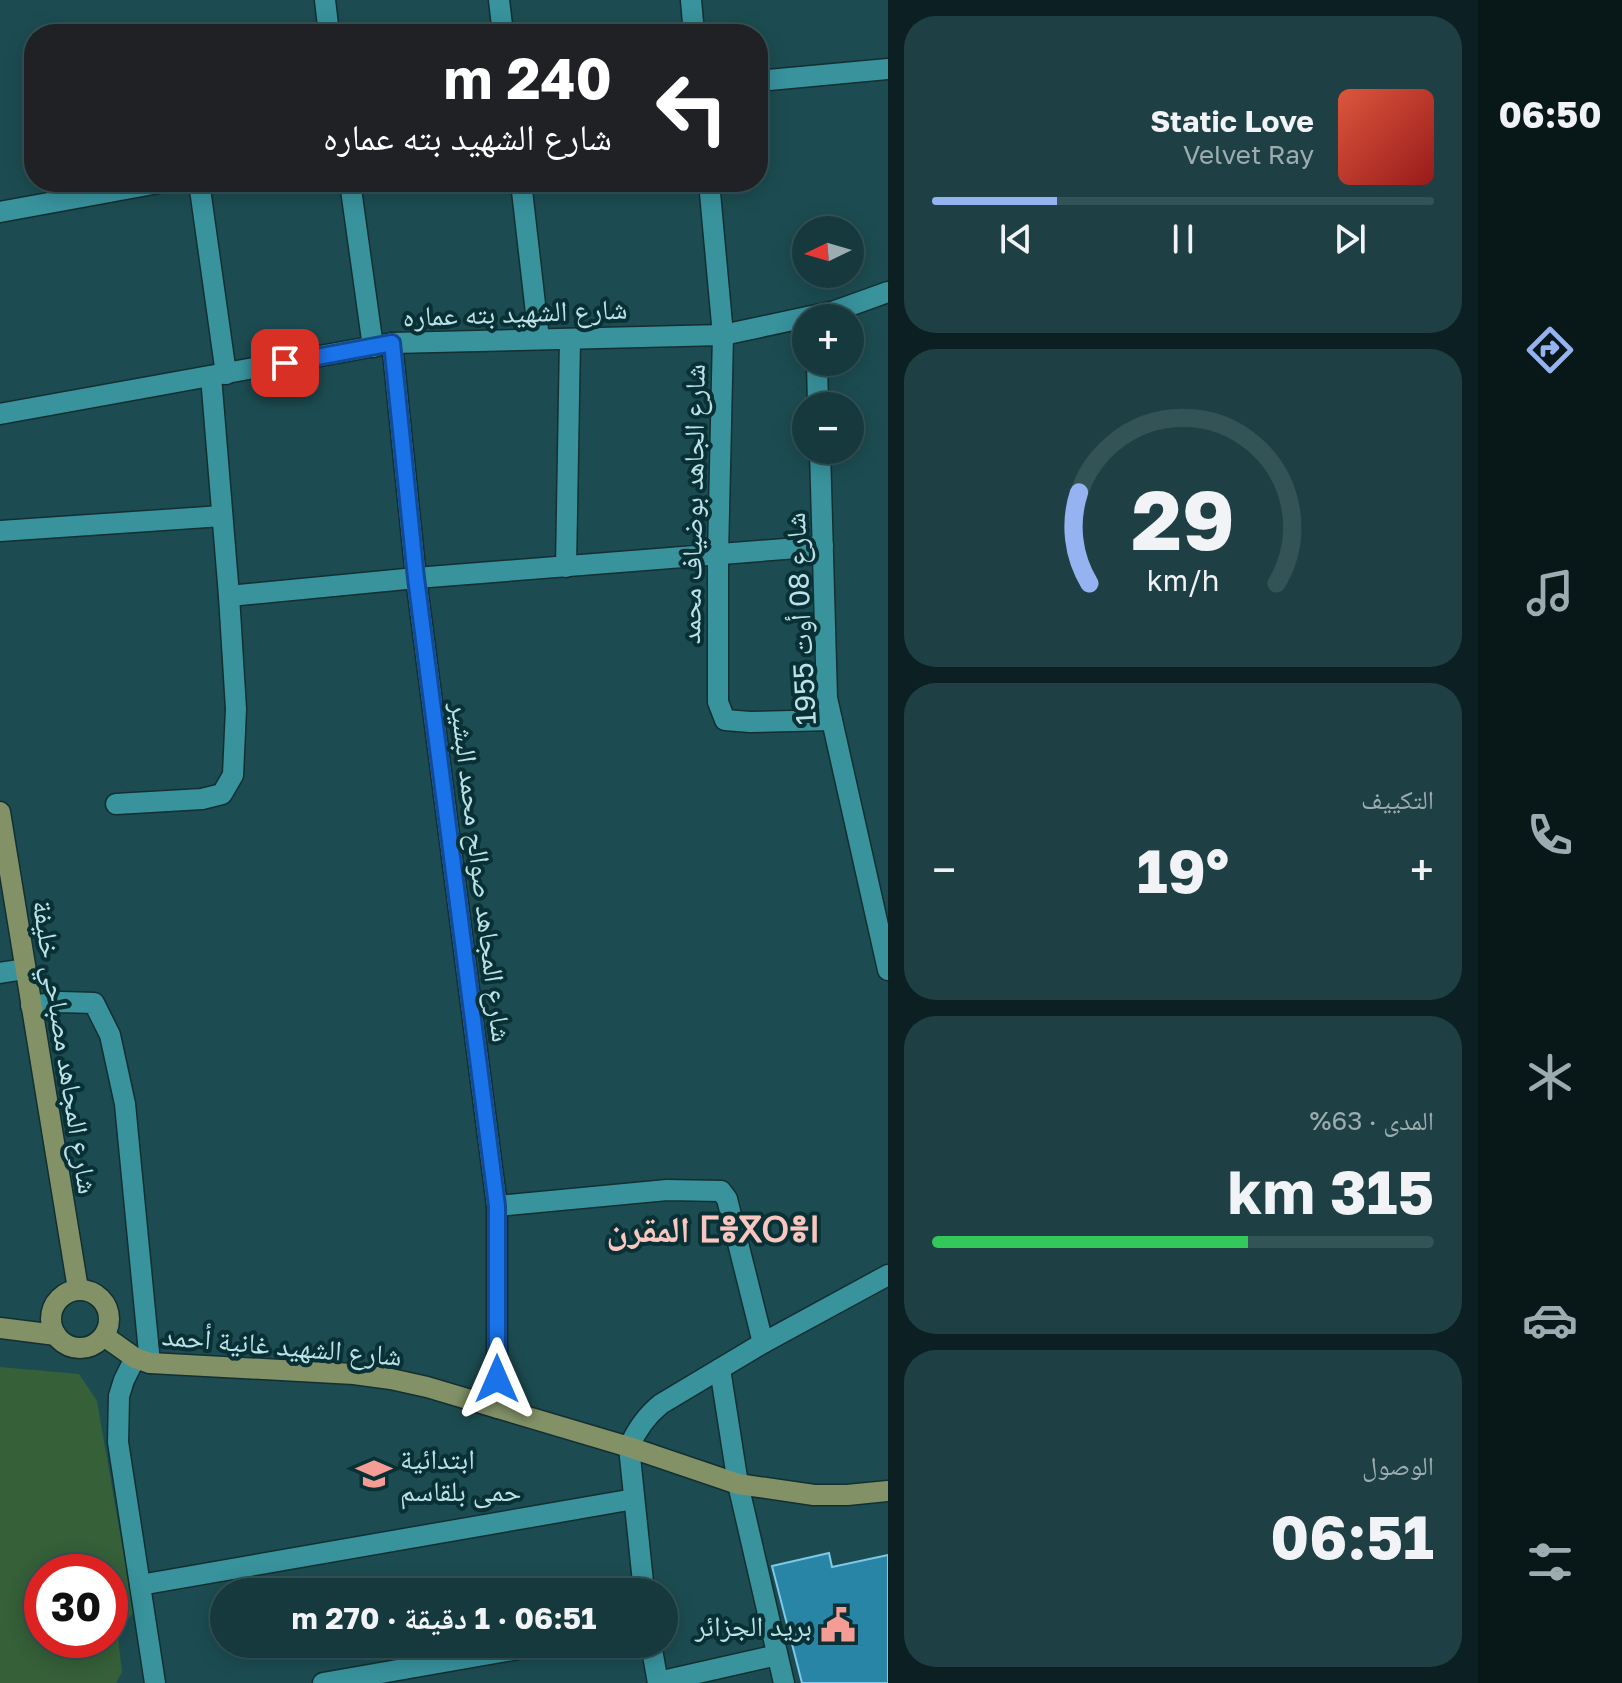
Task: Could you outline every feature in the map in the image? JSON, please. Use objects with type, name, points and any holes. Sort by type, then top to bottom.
[{"type":"main road","name":"شارع المجاهد مصباحي خليفة","points":[[0,812],[78,1289]]},
{"type":"main road","points":[[78,1289],[87,1290],[103,1300],[109,1318],[104,1336],[96,1343],[77,1348],[69,1346],[56,1335],[6,1328],[35,1317],[62,1296],[78,1289]]},
{"type":"main road","points":[[56,1302],[51,1318],[56,1335]]},
{"type":"main road","points":[[104,1336],[143,1360]]},
{"type":"main road","name":"شارع الشهيد غانية أحمد","points":[[77,1348],[105,1357],[354,1374],[427,1387],[629,1447],[738,1484],[814,1495],[888,1491]]},
{"type":"street","points":[[325,0],[328,24]]},
{"type":"street","points":[[499,0],[502,24]]},
{"type":"street","points":[[691,0],[693,24]]},
{"type":"street","points":[[768,80],[888,69]]},
{"type":"street","points":[[0,212],[109,192]]},
{"type":"street","points":[[116,804],[202,799],[222,794],[233,775],[236,709],[222,516],[218,375],[200,192]]},
{"type":"street","name":"شارع المجاهد صوالح محمد البشير","points":[[352,192],[383,345],[497,1206],[497,1408]]},
{"type":"street","points":[[522,192],[539,339]]},
{"type":"street","name":"شارع الجاهد بوضياف محمد","points":[[710,192],[723,335],[718,702],[725,720],[832,720]]},
{"type":"street","name":"شارع الشهيد بته عماره","points":[[855,304],[888,292]]},
{"type":"street","name":"شارع الشهيد بته عماره","points":[[0,414],[383,345],[723,335],[792,321]]},
{"type":"street","points":[[566,567],[570,339]]},
{"type":"street","name":"شارع 08 أوت 1955","points":[[820,464],[827,698],[888,970]]},
{"type":"street","points":[[0,531],[222,516]]},
{"type":"street","points":[[229,596],[823,546]]},
{"type":"street","points":[[0,973],[25,969]]},
{"type":"street","points":[[31,1006],[61,1002],[94,1003],[110,1035],[125,1104],[143,1360],[124,1380],[119,1396],[118,1442],[155,1683]]},
{"type":"street","points":[[497,1206],[667,1190],[721,1191],[727,1199],[763,1343]]},
{"type":"street","points":[[642,1578],[629,1447],[637,1430],[655,1409],[763,1343],[888,1275]]},
{"type":"street","points":[[720,1369],[738,1484],[784,1683]]},
{"type":"street","points":[[140,1585],[634,1499]]},
{"type":"street","points":[[654,1658],[658,1682],[777,1655]]},
{"type":"street","points":[[323,1683],[467,1658]]},
{"type":"green space","points":[[0,1367],[79,1374],[97,1401],[124,1554],[24,1554],[24,1658],[120,1658],[122,1672],[116,1683],[0,1683]]},
{"type":"green space","points":[[128,1579],[134,1613],[128,1618]]},
{"type":"building","name":"بريد الجزائر","points":[[829,1553],[832,1567],[888,1555],[888,1683],[802,1683],[772,1566]]},
{"type":"place","name":"ابتدائية حمى بلقاسم","points":[[374,1474]]},
{"type":"place","name":"بريد الجزائر","points":[[838,1625]]},
{"type":"district","name":"المقرن ⵎⴻⴳⵔⴻⵏ","points":[[713,1228]]},
{"type":"route","points":[[285,363],[392,343],[416,578],[497,1206],[497,1379]]}]
